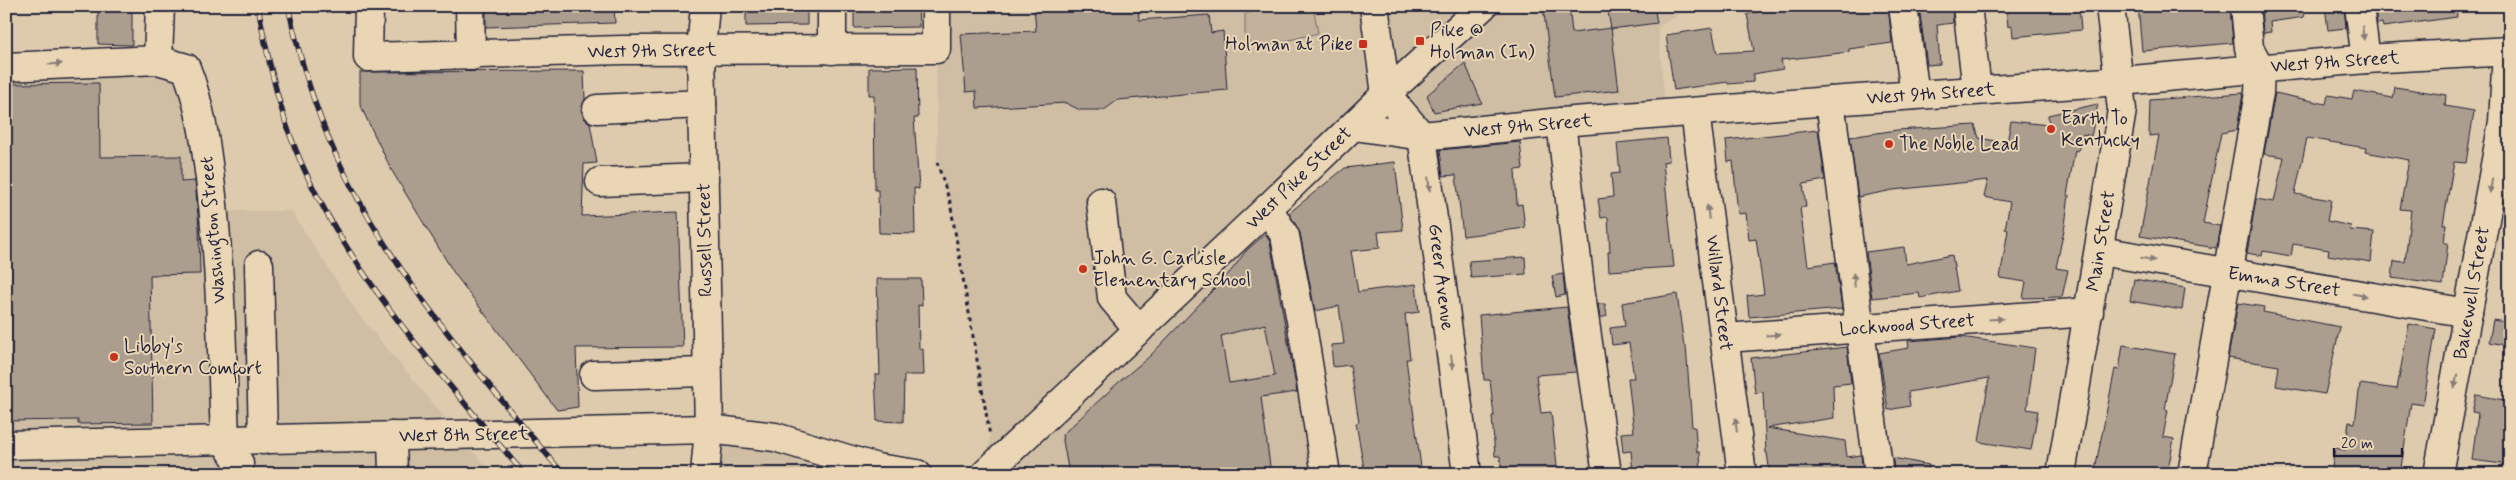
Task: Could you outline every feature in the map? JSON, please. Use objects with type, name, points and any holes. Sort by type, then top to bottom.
[{"type":"street","points":[[6,66],[158,60],[160,6]]},
{"type":"street","name":"West 9th Street","points":[[369,6],[368,57],[471,56],[623,50],[936,49],[936,6]]},
{"type":"street","points":[[470,6],[471,56]]},
{"type":"street","name":"Russell Street","points":[[705,6],[701,50],[708,372],[708,429],[705,474]]},
{"type":"street","points":[[832,6],[832,50]]},
{"type":"street","points":[[1374,6],[1386,94],[1422,136]]},
{"type":"street","points":[[1903,6],[1915,95]]},
{"type":"street","points":[[1967,6],[1977,90]]},
{"type":"street","name":"Main Street","points":[[2061,474],[2100,251],[2122,110],[2121,81],[2110,6]]},
{"type":"street","points":[[2192,474],[2258,93],[2260,68],[2248,48],[2245,6]]},
{"type":"street","points":[[2359,6],[2366,59]]},
{"type":"street","name":"West Pike Street","points":[[985,474],[1476,9]]},
{"type":"street","name":"West 9th Street","points":[[1354,126],[1422,136],[1561,122],[1977,90],[2121,81],[2366,59],[2508,51]]},
{"type":"street","name":"Bakewell Street","points":[[2438,474],[2503,122],[2508,51]]},
{"type":"street","name":"Washington Street","points":[[158,60],[186,68],[196,93],[204,132],[218,246],[225,441]]},
{"type":"street","points":[[1830,101],[1878,474]]},
{"type":"street","points":[[597,109],[702,104]]},
{"type":"street","name":"Willard Street","points":[[1695,112],[1742,474]]},
{"type":"street","points":[[1561,122],[1581,295],[1607,474]]},
{"type":"street","name":"Greer Avenue","points":[[1422,136],[1467,474]]},
{"type":"street","points":[[600,182],[704,178]]},
{"type":"street","points":[[1101,202],[1112,298],[1139,330]]},
{"type":"street","points":[[1268,208],[1285,236],[1326,474]]},
{"type":"street","name":"Emma Street","points":[[2100,251],[2468,313]]},
{"type":"street","points":[[258,265],[263,440]]},
{"type":"street","name":"Lockwood Street","points":[[1725,338],[2089,312]]},
{"type":"street","points":[[594,375],[708,372]]},
{"type":"street","name":"West 8th Street","points":[[6,445],[708,429],[775,437],[876,468],[917,474]]},
{"type":"street","points":[[392,436],[393,474]]},
{"type":"street","points":[[225,441],[239,463],[239,474]]},
{"type":"path","points":[[937,162],[950,202],[990,437]]},
{"type":"shaded area","name":"John G. Carlisle Elementary School","points":[[936,6],[1694,6],[1658,27],[1666,114],[1354,126],[1268,208],[1326,474],[985,474],[990,437],[950,202],[937,162]]},
{"type":"shaded area","points":[[1263,6],[1313,6],[1318,33],[1257,48],[1245,37],[1245,14],[1260,10]]},
{"type":"shaded area","points":[[6,67],[186,68],[214,211],[291,211],[359,315],[492,474],[6,474]]},
{"type":"shaded area","points":[[709,429],[917,474],[705,474]]},
{"type":"building","points":[[98,6],[132,6],[132,45],[98,44]]},
{"type":"building","points":[[486,6],[614,6],[615,23],[486,27]]},
{"type":"building","points":[[746,6],[807,6],[807,25],[746,26]]},
{"type":"building","points":[[854,6],[918,6],[919,27],[854,28]]},
{"type":"building","points":[[1034,6],[1138,6],[1139,20],[1209,15],[1211,33],[1223,31],[1227,90],[1118,100],[1104,110],[1080,110],[1066,103],[977,108],[976,91],[966,92],[961,34],[1036,31]]},
{"type":"building","points":[[1543,6],[1569,6],[1572,33],[1611,28],[1619,90],[1555,97]]},
{"type":"building","points":[[1607,6],[1654,6],[1657,23],[1611,29]]},
{"type":"building","points":[[1786,6],[1888,6],[1892,43],[1849,49],[1849,52],[1781,60],[1783,69],[1753,74],[1753,82],[1728,84],[1727,82],[1674,90],[1666,35],[1712,28],[1717,53],[1754,51],[1747,14]]},
{"type":"building","points":[[1919,6],[1952,6],[1953,23],[1937,25],[1940,64],[1927,65]]},
{"type":"building","points":[[2006,6],[2079,6],[2081,30],[2013,37],[2012,26],[2008,27]]},
{"type":"building","points":[[2138,6],[2230,6],[2233,43],[2142,51]]},
{"type":"building","points":[[2261,6],[2303,6],[2304,17],[2270,22],[2271,32],[2263,33]]},
{"type":"building","points":[[2325,6],[2344,6],[2346,28],[2328,30]]},
{"type":"building","points":[[2375,6],[2456,6],[2457,17],[2383,27],[2382,23],[2377,24]]},
{"type":"building","points":[[1465,63],[1482,103],[1434,112],[1427,95]]},
{"type":"building","points":[[917,67],[918,118],[914,118],[919,189],[914,188],[915,234],[879,233],[878,190],[875,190],[874,95],[869,95],[869,68]]},
{"type":"building","points":[[584,71],[585,99],[581,110],[584,118],[590,123],[597,163],[584,164],[582,216],[678,212],[683,347],[576,348],[578,407],[557,410],[454,273],[392,171],[360,105],[360,72]]},
{"type":"building","points":[[99,83],[100,157],[181,156],[181,182],[195,181],[200,274],[150,275],[153,423],[78,424],[78,420],[6,421],[6,296],[8,296],[6,84]]},
{"type":"building","points":[[2395,87],[2446,95],[2445,106],[2474,111],[2466,163],[2454,162],[2443,224],[2446,224],[2444,243],[2448,243],[2443,285],[2392,278],[2394,261],[2405,262],[2411,210],[2400,209],[2409,160],[2365,152],[2366,148],[2307,138],[2295,194],[2331,200],[2327,221],[2351,226],[2350,230],[2374,232],[2371,262],[2328,255],[2329,250],[2293,244],[2291,256],[2263,251],[2262,256],[2247,253],[2256,199],[2274,202],[2284,157],[2264,154],[2275,93],[2326,104],[2328,95],[2352,99],[2354,91],[2393,98]]},
{"type":"building","points":[[2243,93],[2237,130],[2221,133],[2203,223],[2220,226],[2216,248],[2140,236],[2159,135],[2149,136],[2150,100]]},
{"type":"building","points":[[2098,104],[2091,136],[2083,134],[2078,151],[2075,150],[2067,195],[2069,195],[2065,225],[2056,268],[2068,270],[2062,297],[2023,298],[2026,282],[2000,278],[2008,230],[2005,229],[2010,202],[1984,197],[1988,180],[1893,190],[1858,197],[1850,137],[1897,130],[1975,125],[1979,138],[2007,143],[2011,121],[2049,125],[2048,115]]},
{"type":"building","points":[[1818,130],[1825,180],[1803,184],[1806,207],[1800,208],[1808,266],[1835,262],[1842,309],[1749,317],[1747,296],[1764,294],[1756,239],[1749,240],[1746,213],[1738,214],[1733,161],[1728,162],[1726,140]]},
{"type":"building","points":[[1667,138],[1669,161],[1663,162],[1674,267],[1609,271],[1608,217],[1601,218],[1598,199],[1613,197],[1611,174],[1620,173],[1617,143]]},
{"type":"building","points":[[1520,142],[1523,169],[1515,170],[1517,205],[1522,204],[1525,228],[1463,236],[1456,175],[1443,176],[1440,150]]},
{"type":"building","points":[[1395,162],[1403,230],[1378,232],[1380,248],[1351,251],[1358,292],[1416,284],[1419,312],[1405,314],[1410,359],[1406,359],[1422,474],[1365,474],[1356,423],[1359,422],[1350,365],[1333,367],[1331,345],[1344,344],[1339,306],[1315,311],[1300,233],[1289,213],[1345,168]]},
{"type":"building","points":[[1265,234],[1270,242],[1297,392],[1261,397],[1271,474],[1069,474],[1062,435],[1150,356],[1231,271],[1246,251]],"holes":[[[1265,324],[1275,376],[1229,383],[1221,336]]]},
{"type":"building","points":[[1904,247],[1906,264],[1952,255],[1958,291],[1920,298],[1919,293],[1872,298],[1866,252]]},
{"type":"building","points":[[1525,257],[1526,274],[1471,278],[1469,261]]},
{"type":"building","points":[[1563,274],[1565,295],[1556,297],[1552,276]]},
{"type":"building","points":[[877,279],[921,279],[922,306],[918,305],[919,349],[923,349],[924,375],[904,375],[903,422],[877,421],[875,375],[880,375]]},
{"type":"building","points":[[2134,279],[2185,288],[2182,310],[2130,301]]},
{"type":"building","points":[[1677,294],[1684,346],[1686,346],[1692,427],[1695,427],[1697,452],[1700,452],[1701,474],[1633,474],[1631,451],[1623,452],[1621,433],[1634,432],[1628,378],[1634,378],[1629,343],[1612,345],[1610,328],[1625,326],[1622,303]]},
{"type":"building","points":[[2238,303],[2264,307],[2263,312],[2340,327],[2325,394],[2276,386],[2279,366],[2228,358]]},
{"type":"building","points":[[1598,304],[1605,304],[1607,316],[1600,318]]},
{"type":"building","points":[[1567,307],[1576,372],[1536,375],[1541,413],[1551,412],[1558,474],[1502,474],[1500,456],[1495,456],[1492,416],[1494,416],[1490,380],[1484,380],[1479,315]]},
{"type":"building","points":[[2493,320],[2510,323],[2510,346],[2489,342]]},
{"type":"building","points":[[2409,324],[2436,329],[2423,405],[2411,403],[2400,474],[2331,474],[2335,448],[2345,450],[2349,422],[2355,423],[2360,384],[2397,389]]},
{"type":"building","points":[[1961,337],[2035,348],[2027,409],[2038,411],[2031,450],[1979,442],[1989,378],[1908,392],[1910,406],[1888,410],[1879,353],[1909,348],[1908,341]]},
{"type":"building","points":[[2123,345],[2175,354],[2165,409],[2168,410],[2163,437],[2174,439],[2167,474],[2094,474],[2115,369],[2119,370]]},
{"type":"building","points":[[1847,347],[1851,383],[1833,385],[1834,418],[1767,428],[1845,441],[1847,457],[1861,455],[1863,474],[1770,474],[1766,453],[1763,392],[1755,393],[1751,358]]},
{"type":"building","points":[[2476,395],[2510,401],[2510,465],[2472,460],[2478,413],[2472,412]]},
{"type":"building","points":[[1893,458],[1929,465],[1928,474],[1894,474]]},
{"type":"railway","points":[[258,6],[271,71],[290,135],[310,181],[334,226],[392,313],[458,396],[524,474]]},
{"type":"railway","points":[[288,6],[305,72],[319,115],[337,158],[369,218],[393,257],[447,332],[563,474]]},
{"type":"place","name":"Pike @ Holman (In)","points":[[1420,41]]},
{"type":"place","name":"Holman at Pike","points":[[1363,44]]},
{"type":"place","name":"Earth To Kentucky","points":[[2051,129]]},
{"type":"place","name":"The Noble Lead","points":[[1889,144]]},
{"type":"place","name":"John G. Carlisle Elementary School","points":[[1083,269]]},
{"type":"place","name":"Libby's Southern Comfort","points":[[114,357]]}]
